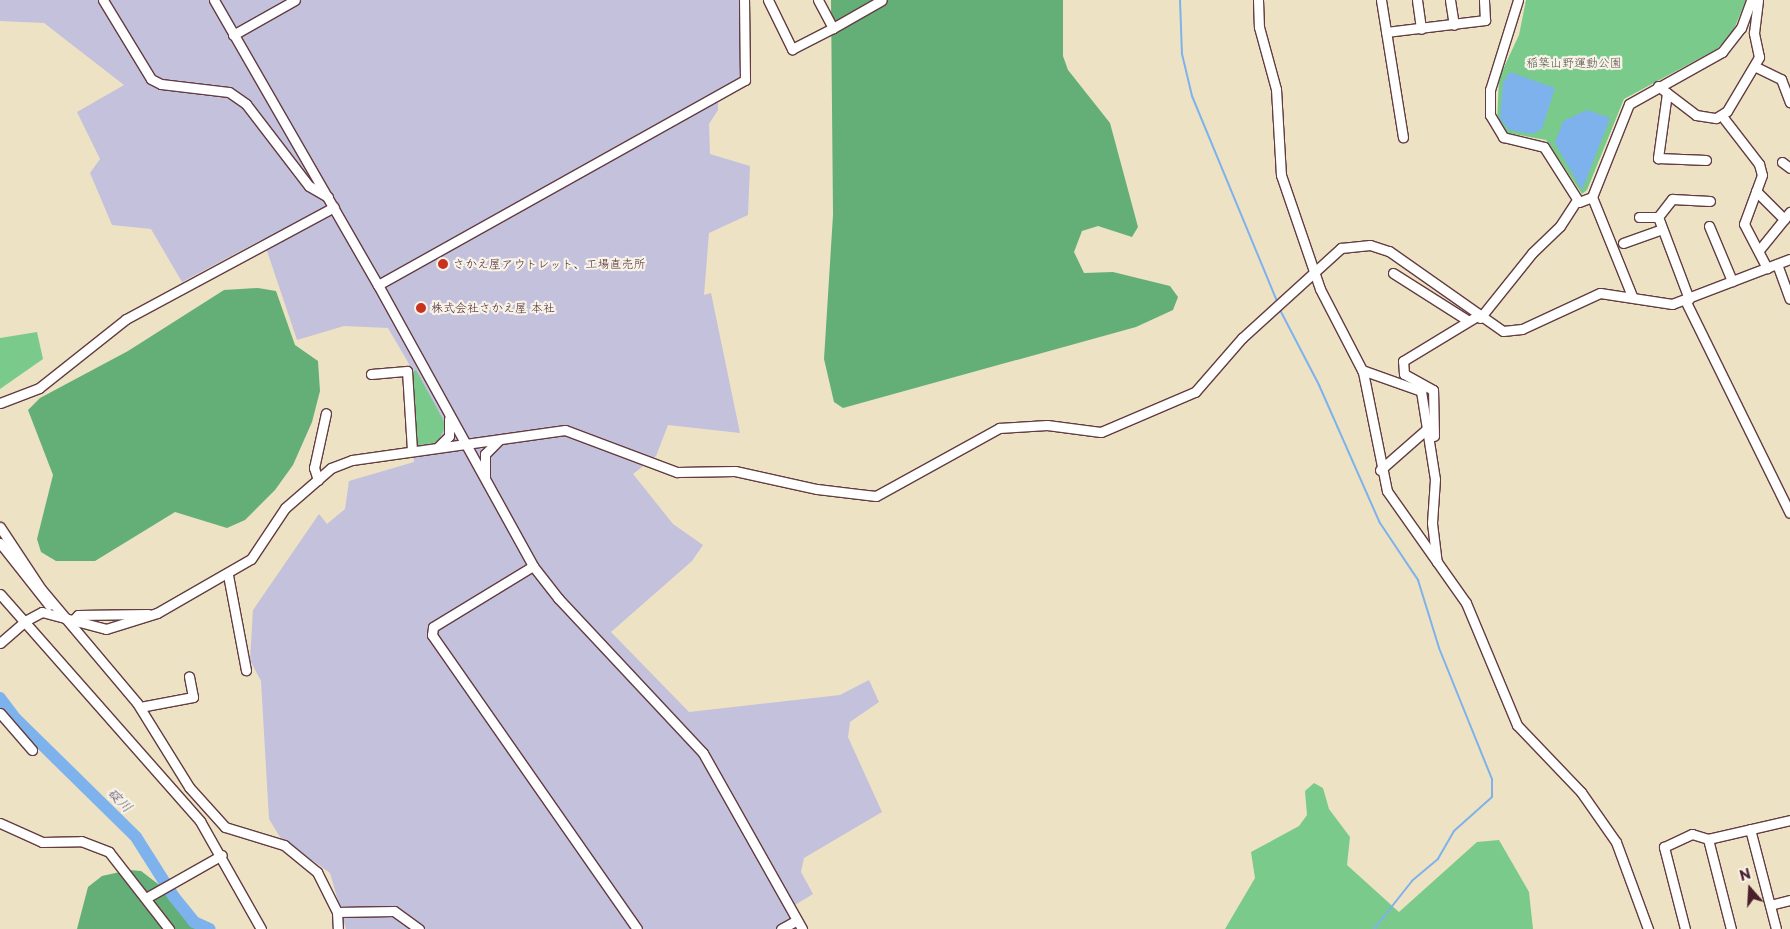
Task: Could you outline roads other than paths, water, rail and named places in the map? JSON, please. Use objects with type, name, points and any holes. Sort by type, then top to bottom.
[{"type":"street","points":[[103,0],[150,79],[160,84],[229,92],[246,104],[309,186],[328,197]]},
{"type":"street","points":[[214,0],[334,206],[533,566],[558,598],[703,753],[802,929]]},
{"type":"street","points":[[234,35],[295,0]]},
{"type":"street","points":[[378,285],[745,80],[744,0]]},
{"type":"street","points":[[768,0],[792,49],[833,28],[871,3],[882,0]]},
{"type":"street","points":[[818,0],[833,28]]},
{"type":"street","points":[[1258,0],[1259,27],[1276,88],[1281,175],[1313,270],[1362,370],[1380,470],[1392,502],[1438,563],[1474,620],[1517,725],[1581,792],[1616,842],[1648,929]]},
{"type":"street","points":[[1381,0],[1403,137]]},
{"type":"street","points":[[1417,0],[1421,29]]},
{"type":"street","points":[[1450,0],[1454,25]]},
{"type":"street","points":[[1386,32],[1485,20],[1484,0]]},
{"type":"street","points":[[1518,0],[1490,90],[1490,116],[1503,137],[1544,147],[1576,201]]},
{"type":"street","points":[[1632,296],[1592,197],[1625,109],[1634,98],[1722,52],[1741,28],[1751,0]]},
{"type":"street","points":[[1722,116],[1756,67],[1758,0]]},
{"type":"street","points":[[1756,67],[1781,79],[1790,102]]},
{"type":"street","points":[[1658,86],[1696,115],[1722,116],[1756,156],[1762,175],[1744,224],[1760,249],[1767,268]]},
{"type":"street","points":[[1667,93],[1658,158],[1706,160]]},
{"type":"street","points":[[1782,162],[1790,168]]},
{"type":"street","points":[[1756,191],[1787,215],[1760,249]]},
{"type":"street","points":[[1431,446],[1433,390],[1404,374],[1401,366],[1408,355],[1467,320],[1478,317],[1532,253],[1560,226],[1576,201],[1592,197]]},
{"type":"street","points":[[1658,217],[1672,199],[1710,201]]},
{"type":"street","points":[[0,403],[39,388],[126,319],[334,206]]},
{"type":"street","points":[[1638,217],[1658,217]]},
{"type":"street","points":[[1658,217],[1687,300],[1790,513]]},
{"type":"street","points":[[1709,226],[1732,281]]},
{"type":"street","points":[[1622,243],[1662,228]]},
{"type":"street","points":[[0,643],[25,620],[42,612],[106,629],[157,613],[228,575],[251,560],[285,508],[341,463],[509,436],[565,430],[677,472],[735,471],[816,489],[876,496],[999,428],[1047,425],[1101,432],[1195,392],[1242,338],[1313,270],[1341,248],[1377,246],[1496,329],[1514,331],[1600,293],[1632,296],[1659,304],[1687,300],[1790,259]]},
{"type":"street","points":[[1777,264],[1790,298]]},
{"type":"street","points":[[1394,273],[1467,320]]},
{"type":"street","points":[[371,374],[407,370],[412,451]]},
{"type":"street","points":[[1362,370],[1421,391],[1431,446],[1438,563]]},
{"type":"street","points":[[318,480],[314,468],[326,413]]},
{"type":"street","points":[[436,448],[449,436],[449,414]]},
{"type":"street","points":[[1380,470],[1429,427]]},
{"type":"street","points":[[486,482],[487,449],[509,436]]},
{"type":"street","points":[[0,527],[40,589],[72,621],[140,708],[177,771],[225,827],[290,849],[322,878],[337,912],[338,929]]},
{"type":"street","points":[[0,543],[37,595],[72,621]]},
{"type":"street","points":[[533,566],[433,627],[432,635],[636,929]]},
{"type":"street","points":[[228,575],[246,670]]},
{"type":"street","points":[[0,594],[25,620],[194,814],[222,855],[261,929]]},
{"type":"street","points":[[72,621],[78,615],[157,613]]},
{"type":"street","points":[[140,708],[193,697],[189,676]]},
{"type":"street","points":[[1,717],[32,750]]},
{"type":"street","points":[[1685,929],[1664,847],[1692,834],[1708,839],[1790,820]]},
{"type":"street","points":[[0,823],[42,842],[94,843],[121,864],[168,929]]},
{"type":"street","points":[[1750,829],[1776,929]]},
{"type":"street","points":[[1708,839],[1731,929]]},
{"type":"street","points":[[146,898],[222,855]]},
{"type":"street","points":[[1770,905],[1790,900]]},
{"type":"street","points":[[337,912],[394,911],[419,929]]},
{"type":"street","points":[[781,929],[797,920]]},
{"type":"water","points":[[1510,72],[1555,88],[1542,129],[1532,134],[1509,130],[1500,119],[1503,83]]},
{"type":"water","points":[[1587,110],[1610,118],[1582,190],[1555,143],[1563,121]]},
{"type":"waterway","points":[[1180,0],[1182,54],[1192,96],[1277,301]]},
{"type":"waterway","points":[[1279,308],[1319,385],[1380,523],[1418,580],[1439,648],[1492,779],[1492,797],[1454,831],[1438,859],[1412,881],[1374,929]]},
{"type":"waterway","name":"碇川","points":[[0,698],[16,719],[136,837],[174,897],[194,922],[210,929]]},
{"type":"place","name":"さかえ屋アウトレット、工場直売所","points":[[443,264]]},
{"type":"place","name":"株式会社さかえ屋 本社","points":[[421,308]]},
{"type":"park label","name":"稲築山野運動公園","points":[[1574,63]]}]
